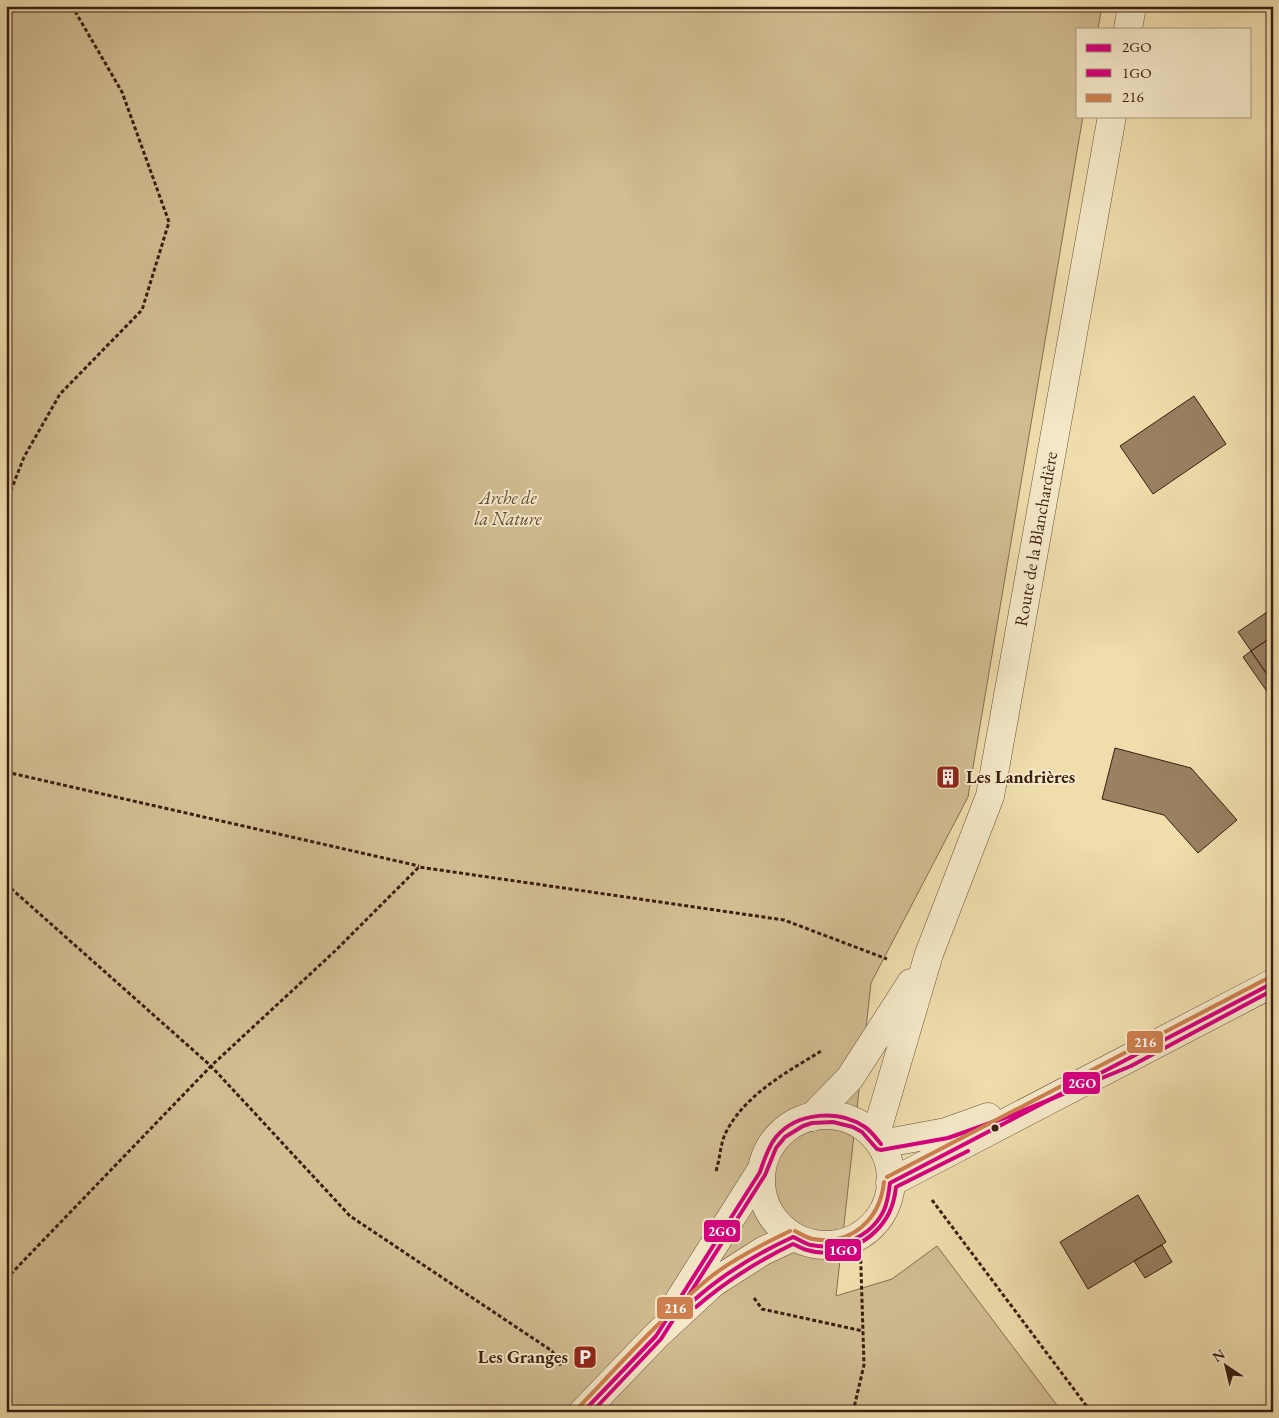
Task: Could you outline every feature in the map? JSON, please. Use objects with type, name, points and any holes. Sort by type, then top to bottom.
[{"type":"street","points":[[1128,28],[1132,6]]},
{"type":"street","name":"Route de la Blanchardière","points":[[878,1141],[929,954],[990,796],[1112,118]]},
{"type":"street","name":"Route de la Blanchardière","points":[[812,1117],[850,1078],[929,954]]},
{"type":"street","points":[[890,1188],[1273,983]]},
{"type":"street","points":[[878,1141],[946,1132],[1008,1110],[1128,1060]]},
{"type":"street","points":[[656,1336],[760,1172],[767,1151],[781,1132],[800,1120],[822,1115],[845,1118],[865,1127],[878,1141],[890,1165],[890,1188],[885,1210],[874,1225],[860,1237],[836,1245],[811,1245],[788,1234],[771,1216],[762,1195],[760,1172]]},
{"type":"street","points":[[583,1412],[656,1336],[713,1283],[763,1250],[794,1237]]},
{"type":"path","points":[[6,503],[24,457],[60,394],[142,310],[169,222],[122,92],[72,6]]},
{"type":"path","points":[[6,772],[419,867],[784,920],[893,961]]},
{"type":"path","points":[[6,1279],[211,1066],[335,951],[419,867]]},
{"type":"path","points":[[6,884],[211,1066],[350,1216],[552,1351],[561,1366]]},
{"type":"path","points":[[890,1188],[927,1194],[1091,1412]]},
{"type":"path","points":[[853,1412],[864,1365],[860,1237]]},
{"type":"green space","name":"Arche de la Nature","points":[[6,6],[1102,6],[1098,28],[1076,28],[1076,118],[1083,118],[968,797],[871,983],[836,1296],[892,1279],[937,1246],[1062,1412],[6,1412]]},
{"type":"building","points":[[1194,396],[1226,444],[1153,494],[1120,446]]},
{"type":"building","points":[[1267,612],[1273,620],[1273,636],[1251,651],[1238,632]]},
{"type":"building","points":[[1273,636],[1273,683],[1251,651]]},
{"type":"building","points":[[1251,651],[1273,683],[1273,700],[1243,657]]},
{"type":"building","points":[[1115,748],[1191,768],[1237,820],[1198,853],[1164,815],[1102,799]]},
{"type":"building","name":"Les Landrières","points":[[943,766],[957,768],[954,788],[939,785]]},
{"type":"building","points":[[1138,1195],[1166,1242],[1088,1289],[1060,1242]]},
{"type":"building","points":[[1162,1245],[1172,1262],[1145,1278],[1134,1261]]},
{"type":"transit line","name":"216","points":[[887,1177],[1270,977]]},
{"type":"transit line","name":"2GO","points":[[890,1183],[1273,983]]},
{"type":"transit line","name":"1GO","points":[[592,1412],[661,1339],[765,1175],[776,1148],[785,1137],[812,1123],[833,1122],[853,1127],[862,1132],[877,1149],[881,1150],[948,1138],[1010,1116],[1131,1066],[1273,990]]},
{"type":"transit line","name":"2GO","points":[[583,1412],[656,1336],[760,1172],[766,1154],[776,1137],[795,1122],[807,1118],[831,1116],[855,1121],[865,1127],[881,1144]]},
{"type":"transit line","name":"1GO","points":[[696,1307],[743,1272],[793,1244],[807,1250],[831,1252],[843,1250],[865,1240],[875,1232],[889,1213],[896,1187],[968,1151]]},
{"type":"transit line","name":"216","points":[[795,1231],[811,1238],[827,1240],[852,1234],[862,1227],[877,1208],[884,1182]]},
{"type":"transit line","name":"2GO","points":[[793,1237],[809,1244],[822,1246],[833,1246],[854,1240],[879,1219],[884,1210],[890,1183]]},
{"type":"transit line","name":"216","points":[[578,1408],[657,1325],[708,1279],[737,1259],[790,1231]]},
{"type":"transit line","name":"2GO","points":[[693,1301],[740,1265],[793,1237]]},
{"type":"place","name":"Les Landrières","points":[[948,777]]},
{"type":"place","name":"Les Granges","points":[[585,1357]]}]
